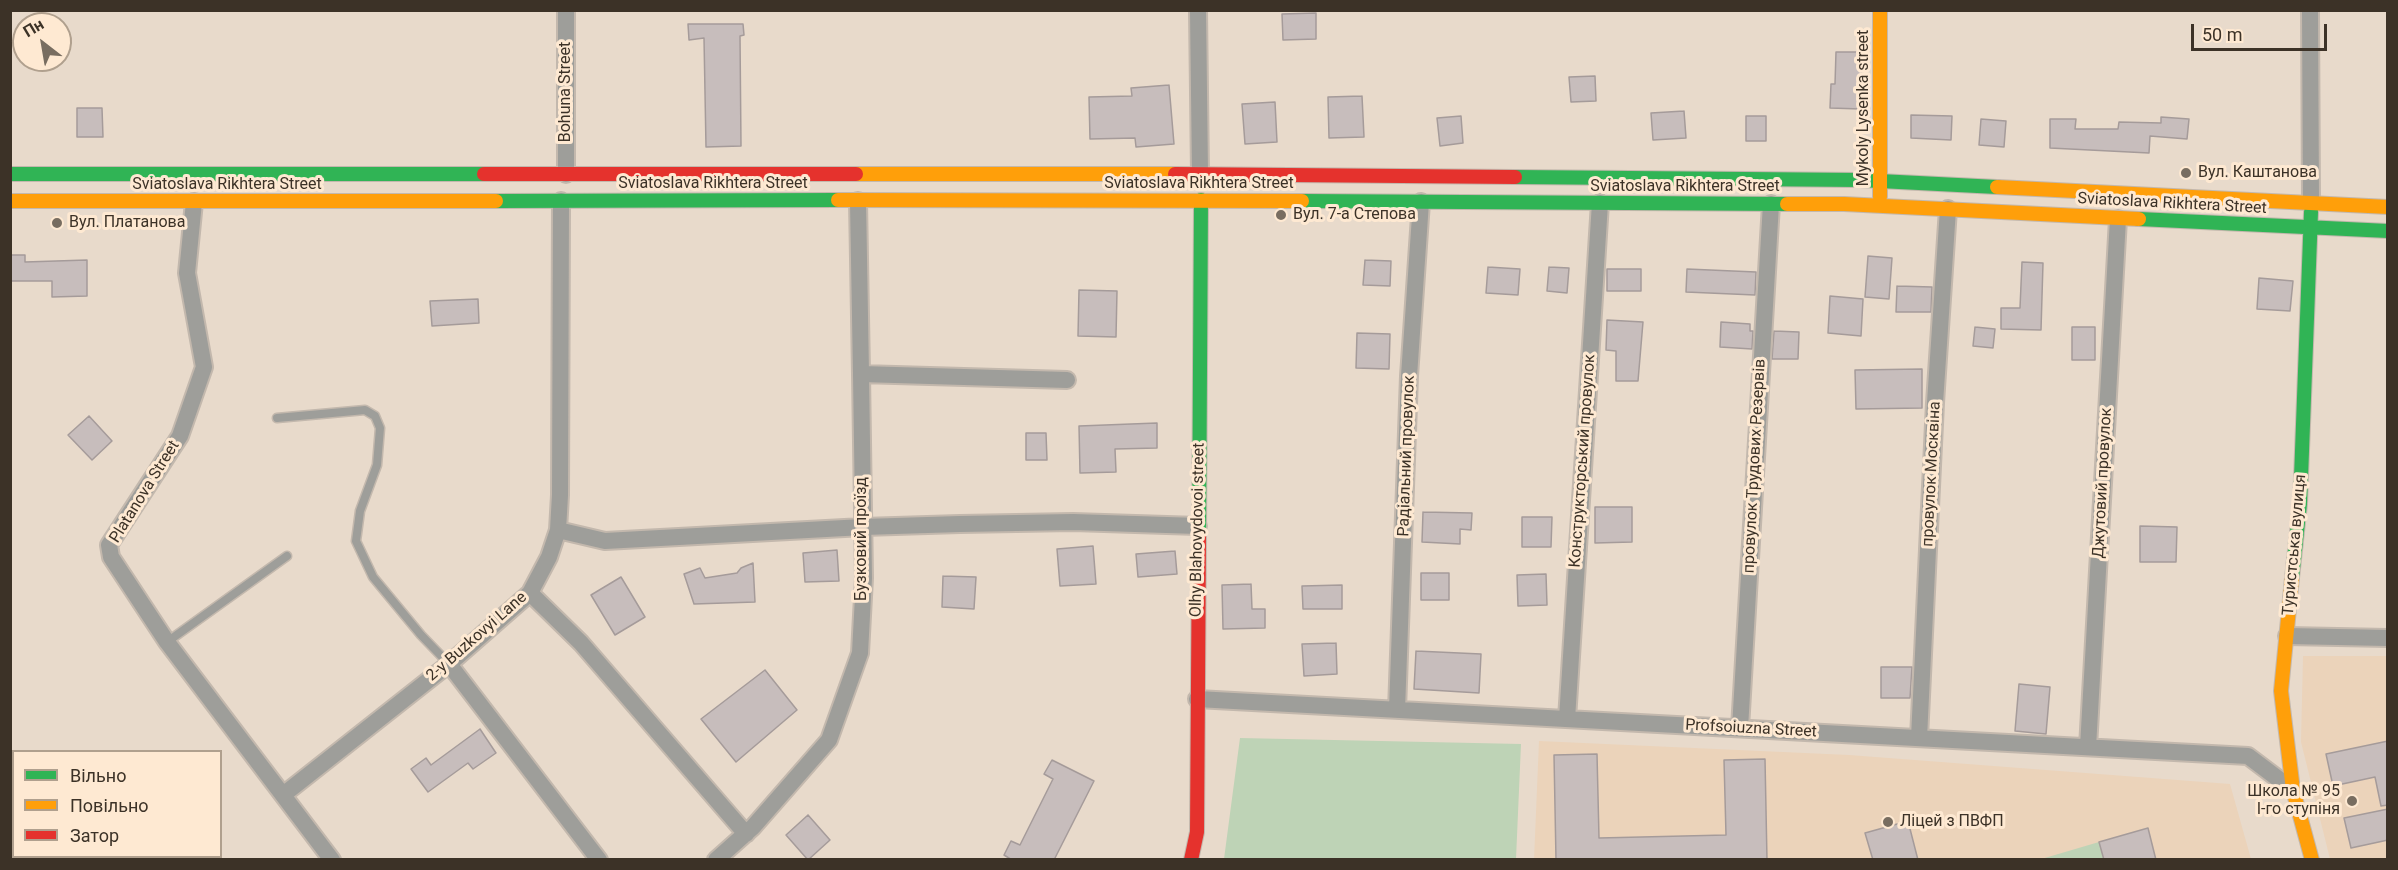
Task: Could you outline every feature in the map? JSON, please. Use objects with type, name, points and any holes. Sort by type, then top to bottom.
[{"type":"main road","name":"Mykoly Lysenka street","points":[[1880,10],[1882,181],[1880,206]]},
{"type":"main road","name":"Sviatoslava Rikhtera Street","points":[[10,174],[1200,174],[1882,181],[2388,207]]},
{"type":"main road","name":"Sviatoslava Rikhtera Street","points":[[10,201],[1201,200],[1771,204],[1880,206],[2388,231]]},
{"type":"main road","name":"Olhy Blahovydovoi street","points":[[1191,860],[1197,832],[1201,200]]},
{"type":"main road","name":"Туристська вулиця","points":[[2311,203],[2300,504],[2281,691],[2293,790],[2312,860]]},
{"type":"street","name":"Bohuna Street","points":[[566,10],[566,174]]},
{"type":"street","points":[[1198,10],[1200,174]]},
{"type":"street","points":[[2310,10],[2311,203]]},
{"type":"street","name":"2-y Buzkovyi Lane","points":[[283,795],[449,663],[530,593],[549,558],[558,530],[560,495],[561,201]]},
{"type":"street","name":"Бузковий проїзд","points":[[724,857],[829,740],[860,653],[864,578],[858,201]]},
{"type":"street","name":"Platanova Street","points":[[194,202],[187,273],[204,367],[180,436],[109,545],[111,557],[167,642],[332,860]]},
{"type":"street","name":"Радіальний провулок","points":[[1397,710],[1409,376],[1421,202]]},
{"type":"street","name":"Конструкторський провулок","points":[[1567,719],[1600,203]]},
{"type":"street","name":"провулок Трудових Резервів","points":[[1740,728],[1771,204]]},
{"type":"street","name":"провулок Москвіна","points":[[1919,738],[1935,403],[1948,209]]},
{"type":"street","name":"Джутовий провулок","points":[[2088,747],[2118,219]]},
{"type":"street","points":[[861,374],[1067,380]]},
{"type":"street","points":[[558,530],[605,541],[863,527],[1073,522],[1198,526]]},
{"type":"street","points":[[530,593],[581,643],[746,834]]},
{"type":"street","points":[[2287,636],[2388,639]]},
{"type":"street","points":[[449,663],[599,860]]},
{"type":"street","name":"Profsoiuzna Street","points":[[1197,699],[2248,756],[2293,790]]},
{"type":"lane","points":[[278,418],[366,410],[375,416],[380,428],[377,465],[360,512],[356,541],[373,577],[421,635],[449,663]]},
{"type":"lane","points":[[167,642],[287,556]]},
{"type":"shaded area","name":"Школа № 95 І-го ступіня","points":[[2303,656],[2387,656],[2387,859],[2330,859],[2301,742]]},
{"type":"shaded area","name":"Ліцей з ПВФП","points":[[1539,741],[1849,755],[2230,784],[2251,859],[1534,860]]},
{"type":"green space","points":[[1240,738],[1521,744],[1516,859],[1224,859]]},
{"type":"green space","points":[[2099,842],[2104,859],[2038,860]]},
{"type":"building","points":[[1316,13],[1316,39],[1283,40],[1282,14]]},
{"type":"building","points":[[688,24],[743,24],[744,35],[740,36],[741,146],[706,147],[704,38],[689,40]]},
{"type":"building","points":[[1836,52],[1862,52],[1861,109],[1830,108],[1831,84],[1835,84]]},
{"type":"building","points":[[1595,76],[1596,101],[1571,102],[1569,77]]},
{"type":"building","points":[[1169,85],[1174,144],[1136,147],[1135,138],[1090,139],[1089,97],[1132,96],[1131,88]]},
{"type":"building","points":[[1362,96],[1364,137],[1329,138],[1328,97]]},
{"type":"building","points":[[1275,102],[1277,142],[1245,144],[1242,104]]},
{"type":"building","points":[[77,108],[102,108],[103,137],[77,137]]},
{"type":"building","points":[[1684,111],[1686,138],[1653,140],[1651,113]]},
{"type":"building","points":[[1911,115],[1952,116],[1951,140],[1911,138]]},
{"type":"building","points":[[1461,116],[1463,143],[1440,146],[1437,118]]},
{"type":"building","points":[[1746,116],[1766,116],[1766,141],[1746,141]]},
{"type":"building","points":[[2161,117],[2189,119],[2187,139],[2150,136],[2149,153],[2050,148],[2050,119],[2076,119],[2075,129],[2118,129],[2119,122],[2161,123]]},
{"type":"building","points":[[1981,119],[2006,121],[2004,147],[1979,145]]},
{"type":"building","points":[[10,255],[25,255],[25,262],[87,260],[87,296],[52,297],[52,281],[10,281]]},
{"type":"building","points":[[1868,256],[1892,258],[1889,299],[1865,297]]},
{"type":"building","points":[[1365,260],[1391,261],[1390,286],[1363,285]]},
{"type":"building","points":[[2022,262],[2043,263],[2041,330],[2001,329],[2001,308],[2020,308]]},
{"type":"building","points":[[1488,267],[1520,269],[1518,295],[1486,293]]},
{"type":"building","points":[[1549,267],[1569,268],[1567,293],[1547,291]]},
{"type":"building","points":[[1607,269],[1641,269],[1641,291],[1607,291]]},
{"type":"building","points":[[1687,269],[1756,272],[1755,295],[1686,292]]},
{"type":"building","points":[[2259,278],[2293,281],[2290,311],[2257,309]]},
{"type":"building","points":[[1897,286],[1932,287],[1931,312],[1896,312]]},
{"type":"building","points":[[1079,290],[1117,291],[1116,337],[1078,336]]},
{"type":"building","points":[[1830,296],[1863,299],[1861,336],[1828,333]]},
{"type":"building","points":[[478,299],[479,323],[432,326],[430,301]]},
{"type":"building","points":[[1607,320],[1643,322],[1638,381],[1616,381],[1616,351],[1606,350]]},
{"type":"building","points":[[1721,322],[1750,324],[1750,331],[1753,331],[1752,349],[1720,347]]},
{"type":"building","points":[[1975,327],[1995,329],[1993,348],[1973,346]]},
{"type":"building","points":[[2072,327],[2095,327],[2095,360],[2072,360]]},
{"type":"building","points":[[1774,331],[1799,332],[1798,359],[1772,359]]},
{"type":"building","points":[[1357,333],[1390,334],[1389,369],[1356,368]]},
{"type":"building","points":[[1922,369],[1922,408],[1856,409],[1855,370]]},
{"type":"building","points":[[89,416],[112,441],[92,460],[68,435]]},
{"type":"building","points":[[1157,423],[1157,448],[1115,449],[1116,472],[1080,473],[1079,426]]},
{"type":"building","points":[[1026,433],[1046,433],[1047,460],[1026,460]]},
{"type":"building","points":[[1595,507],[1632,507],[1632,542],[1595,543]]},
{"type":"building","points":[[1423,512],[1472,513],[1471,530],[1460,529],[1460,544],[1422,542]]},
{"type":"building","points":[[1522,517],[1552,517],[1551,547],[1522,547]]},
{"type":"building","points":[[2140,526],[2177,527],[2176,562],[2140,562]]},
{"type":"building","points":[[1093,546],[1096,584],[1060,586],[1057,549]]},
{"type":"building","points":[[837,550],[839,581],[805,582],[803,553]]},
{"type":"building","points":[[1175,551],[1177,574],[1138,577],[1136,554]]},
{"type":"building","points":[[753,563],[755,602],[694,604],[684,574],[700,568],[705,578],[737,573],[741,568]]},
{"type":"building","points":[[1421,573],[1449,573],[1449,600],[1421,600]]},
{"type":"building","points":[[1546,574],[1547,605],[1518,606],[1517,575]]},
{"type":"building","points":[[943,576],[976,577],[974,609],[942,607]]},
{"type":"building","points":[[621,577],[645,617],[615,635],[591,595]]},
{"type":"building","points":[[1251,584],[1252,609],[1265,609],[1265,628],[1223,629],[1222,585]]},
{"type":"building","points":[[1342,585],[1342,609],[1303,609],[1302,586]]},
{"type":"building","points":[[1336,643],[1337,674],[1304,676],[1302,644]]},
{"type":"building","points":[[1416,651],[1481,654],[1479,693],[1414,689]]},
{"type":"building","points":[[1881,667],[1912,667],[1910,698],[1881,698]]},
{"type":"building","points":[[765,670],[797,710],[736,762],[701,719]]},
{"type":"building","points":[[2019,684],[2050,687],[2046,734],[2015,731]]},
{"type":"building","points":[[480,729],[496,753],[473,769],[468,763],[428,792],[411,769],[426,758],[431,765]]},
{"type":"building","points":[[2388,741],[2388,805],[2381,806],[2375,777],[2333,786],[2326,754]]},
{"type":"building","points":[[1597,754],[1599,838],[1726,835],[1724,760],[1765,759],[1767,860],[1556,860],[1554,755]]},
{"type":"building","points":[[1052,760],[1094,781],[1054,860],[1012,860],[1004,855],[1011,841],[1020,845],[1053,779],[1044,774]]},
{"type":"building","points":[[2388,809],[2388,840],[2351,848],[2344,818]]},
{"type":"building","points":[[808,815],[830,840],[808,860],[786,835]]},
{"type":"building","points":[[1908,821],[1918,860],[1873,860],[1865,833]]},
{"type":"building","points":[[2148,828],[2156,860],[2104,860],[2099,842]]},
{"type":"traffic: fast","points":[[10,174],[484,174]]},
{"type":"traffic: fast","points":[[1515,177],[1860,180],[1997,187]]},
{"type":"traffic: fast","points":[[496,201],[838,200]]},
{"type":"traffic: fast","points":[[1199,536],[1201,200]]},
{"type":"traffic: fast","points":[[1302,201],[1787,204]]},
{"type":"traffic: fast","points":[[2292,578],[2300,504],[2311,212]]},
{"type":"traffic: fast","points":[[2139,219],[2388,231]]},
{"type":"traffic: slow","points":[[1880,10],[1880,197]]},
{"type":"traffic: slow","points":[[856,174],[1175,174]]},
{"type":"traffic: slow","points":[[1997,187],[2388,207]]},
{"type":"traffic: slow","points":[[838,200],[1302,201]]},
{"type":"traffic: slow","points":[[10,201],[496,201]]},
{"type":"traffic: slow","points":[[1787,204],[1844,204],[2139,219]]},
{"type":"traffic: slow","points":[[2292,578],[2281,691],[2293,790],[2312,860]]},
{"type":"traffic: jam","points":[[484,174],[856,174]]},
{"type":"traffic: jam","points":[[1175,174],[1515,177]]},
{"type":"traffic: jam","points":[[1191,860],[1197,832],[1199,536]]},
{"type":"place","name":"Вул. Каштанова","points":[[2186,173]]},
{"type":"place","name":"Вул. 7-а Степова","points":[[1281,215]]},
{"type":"place","name":"Вул. Платанова","points":[[57,223]]},
{"type":"place","name":"Школа № 95 І-го ступіня","points":[[2352,801]]},
{"type":"place","name":"Ліцей з ПВФП","points":[[1888,822]]}]
